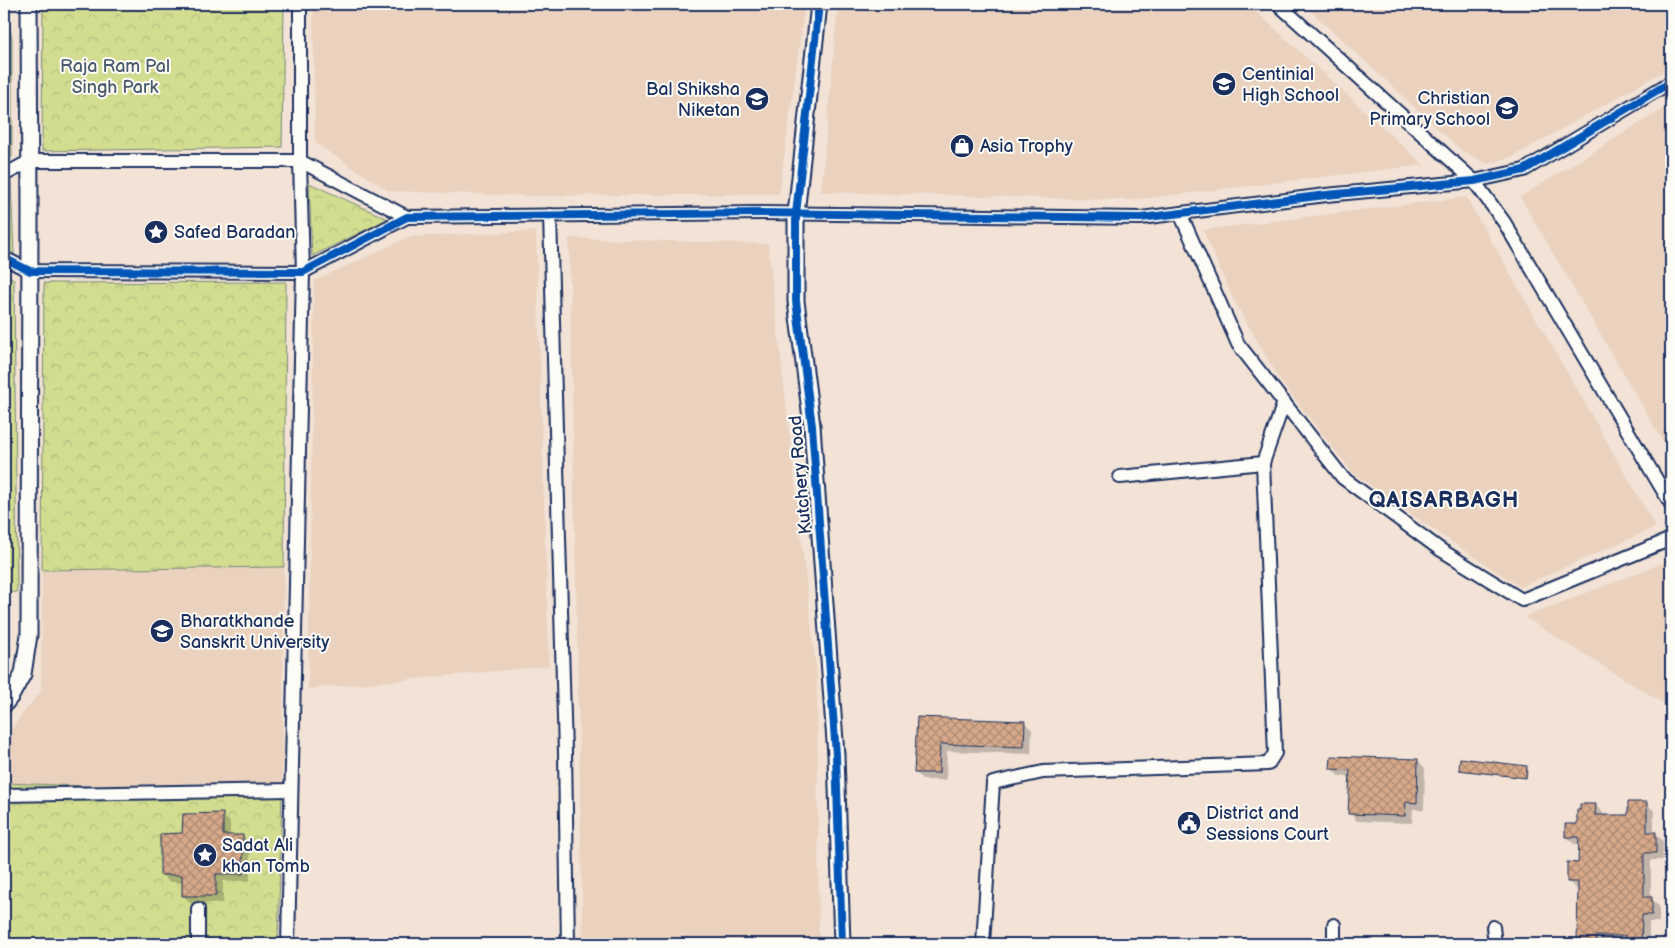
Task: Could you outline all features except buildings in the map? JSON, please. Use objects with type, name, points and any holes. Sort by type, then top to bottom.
[{"type":"street","points":[[4,705],[23,674],[29,635],[29,4]]},
{"type":"street","points":[[288,944],[303,272],[300,161],[300,4]]},
{"type":"street","name":"Kutchery Road","points":[[819,4],[796,214],[796,301],[812,426],[836,755],[842,944]]},
{"type":"street","points":[[1278,4],[1474,180],[1504,222],[1671,504]]},
{"type":"street","points":[[4,258],[30,271],[303,272],[406,217],[761,213],[1141,218],[1326,195],[1474,180],[1524,170],[1671,82]]},
{"type":"street","points":[[4,175],[30,161],[300,161],[406,217]]},
{"type":"street","points":[[1180,213],[1238,344],[1343,478],[1441,550],[1522,600],[1671,539]]},
{"type":"street","points":[[550,215],[566,753],[568,944]]},
{"type":"street","points":[[983,944],[993,783],[1043,772],[1268,764],[1275,753],[1263,463],[1284,402]]},
{"type":"street","points":[[1120,477],[1263,463]]},
{"type":"street","points":[[4,794],[291,790]]},
{"type":"street","points":[[198,909],[198,944]]},
{"type":"street","points":[[1334,924],[1334,944]]},
{"type":"street","points":[[1493,928],[1495,944]]},
{"type":"shaded area","points":[[313,4],[805,4],[779,194],[530,196],[389,191],[315,143]]},
{"type":"shaded area","points":[[838,4],[1248,4],[1424,165],[1131,200],[821,192]]},
{"type":"shaded area","name":"Christian Primary School","points":[[1303,4],[1671,4],[1671,67],[1514,156],[1488,164],[1461,150]]},
{"type":"shaded area","points":[[1671,104],[1671,455],[1520,197]]},
{"type":"shaded area","points":[[1466,197],[1656,527],[1520,587],[1425,524],[1353,473],[1281,382],[1233,299],[1203,230]]},
{"type":"shaded area","points":[[536,231],[549,666],[308,689],[314,281],[409,237]]},
{"type":"shaded area","points":[[569,238],[768,244],[817,677],[819,944],[583,944]]},
{"type":"shaded area","points":[[1671,560],[1671,708],[1524,617]]},
{"type":"shaded area","name":"Bharatkhande Sanskrit University","points":[[284,567],[282,793],[4,783],[4,737],[41,691],[42,570]]},
{"type":"green space","name":"Raja Ram Pal Singh Park","points":[[43,4],[284,4],[282,147],[42,151]]},
{"type":"green space","points":[[4,7],[12,38],[12,157],[4,161]]},
{"type":"green space","points":[[11,181],[14,255],[4,251],[4,184]]},
{"type":"green space","points":[[309,183],[388,219],[312,256]]},
{"type":"green space","points":[[4,273],[14,279],[17,592],[4,593]]},
{"type":"green space","points":[[286,282],[284,567],[42,570],[44,283]]},
{"type":"green space","points":[[4,783],[282,793],[278,944],[4,944]]},
{"type":"cycle path","points":[[819,4],[796,214],[796,301],[812,426],[836,755],[842,944]]},
{"type":"cycle path","points":[[4,258],[30,271],[303,272],[407,217],[761,213],[1141,218],[1326,195],[1474,181],[1524,170],[1671,82]]},
{"type":"place","name":"Centinial High School","points":[[1224,84]]},
{"type":"place","name":"Bal Shiksha Niketan","points":[[757,99]]},
{"type":"place","name":"Christian Primary School","points":[[1507,108]]},
{"type":"place","name":"Asia Trophy","points":[[962,146]]},
{"type":"place","name":"Safed Baradan","points":[[156,232]]},
{"type":"place","name":"Bharatkhande Sanskrit University","points":[[162,631]]},
{"type":"place","name":"District and Sessions Court","points":[[1189,823]]},
{"type":"place","name":"Sadat Ali khan Tomb","points":[[205,855]]},
{"type":"district","name":"QAISARBAGH","points":[[1444,499]]}]
